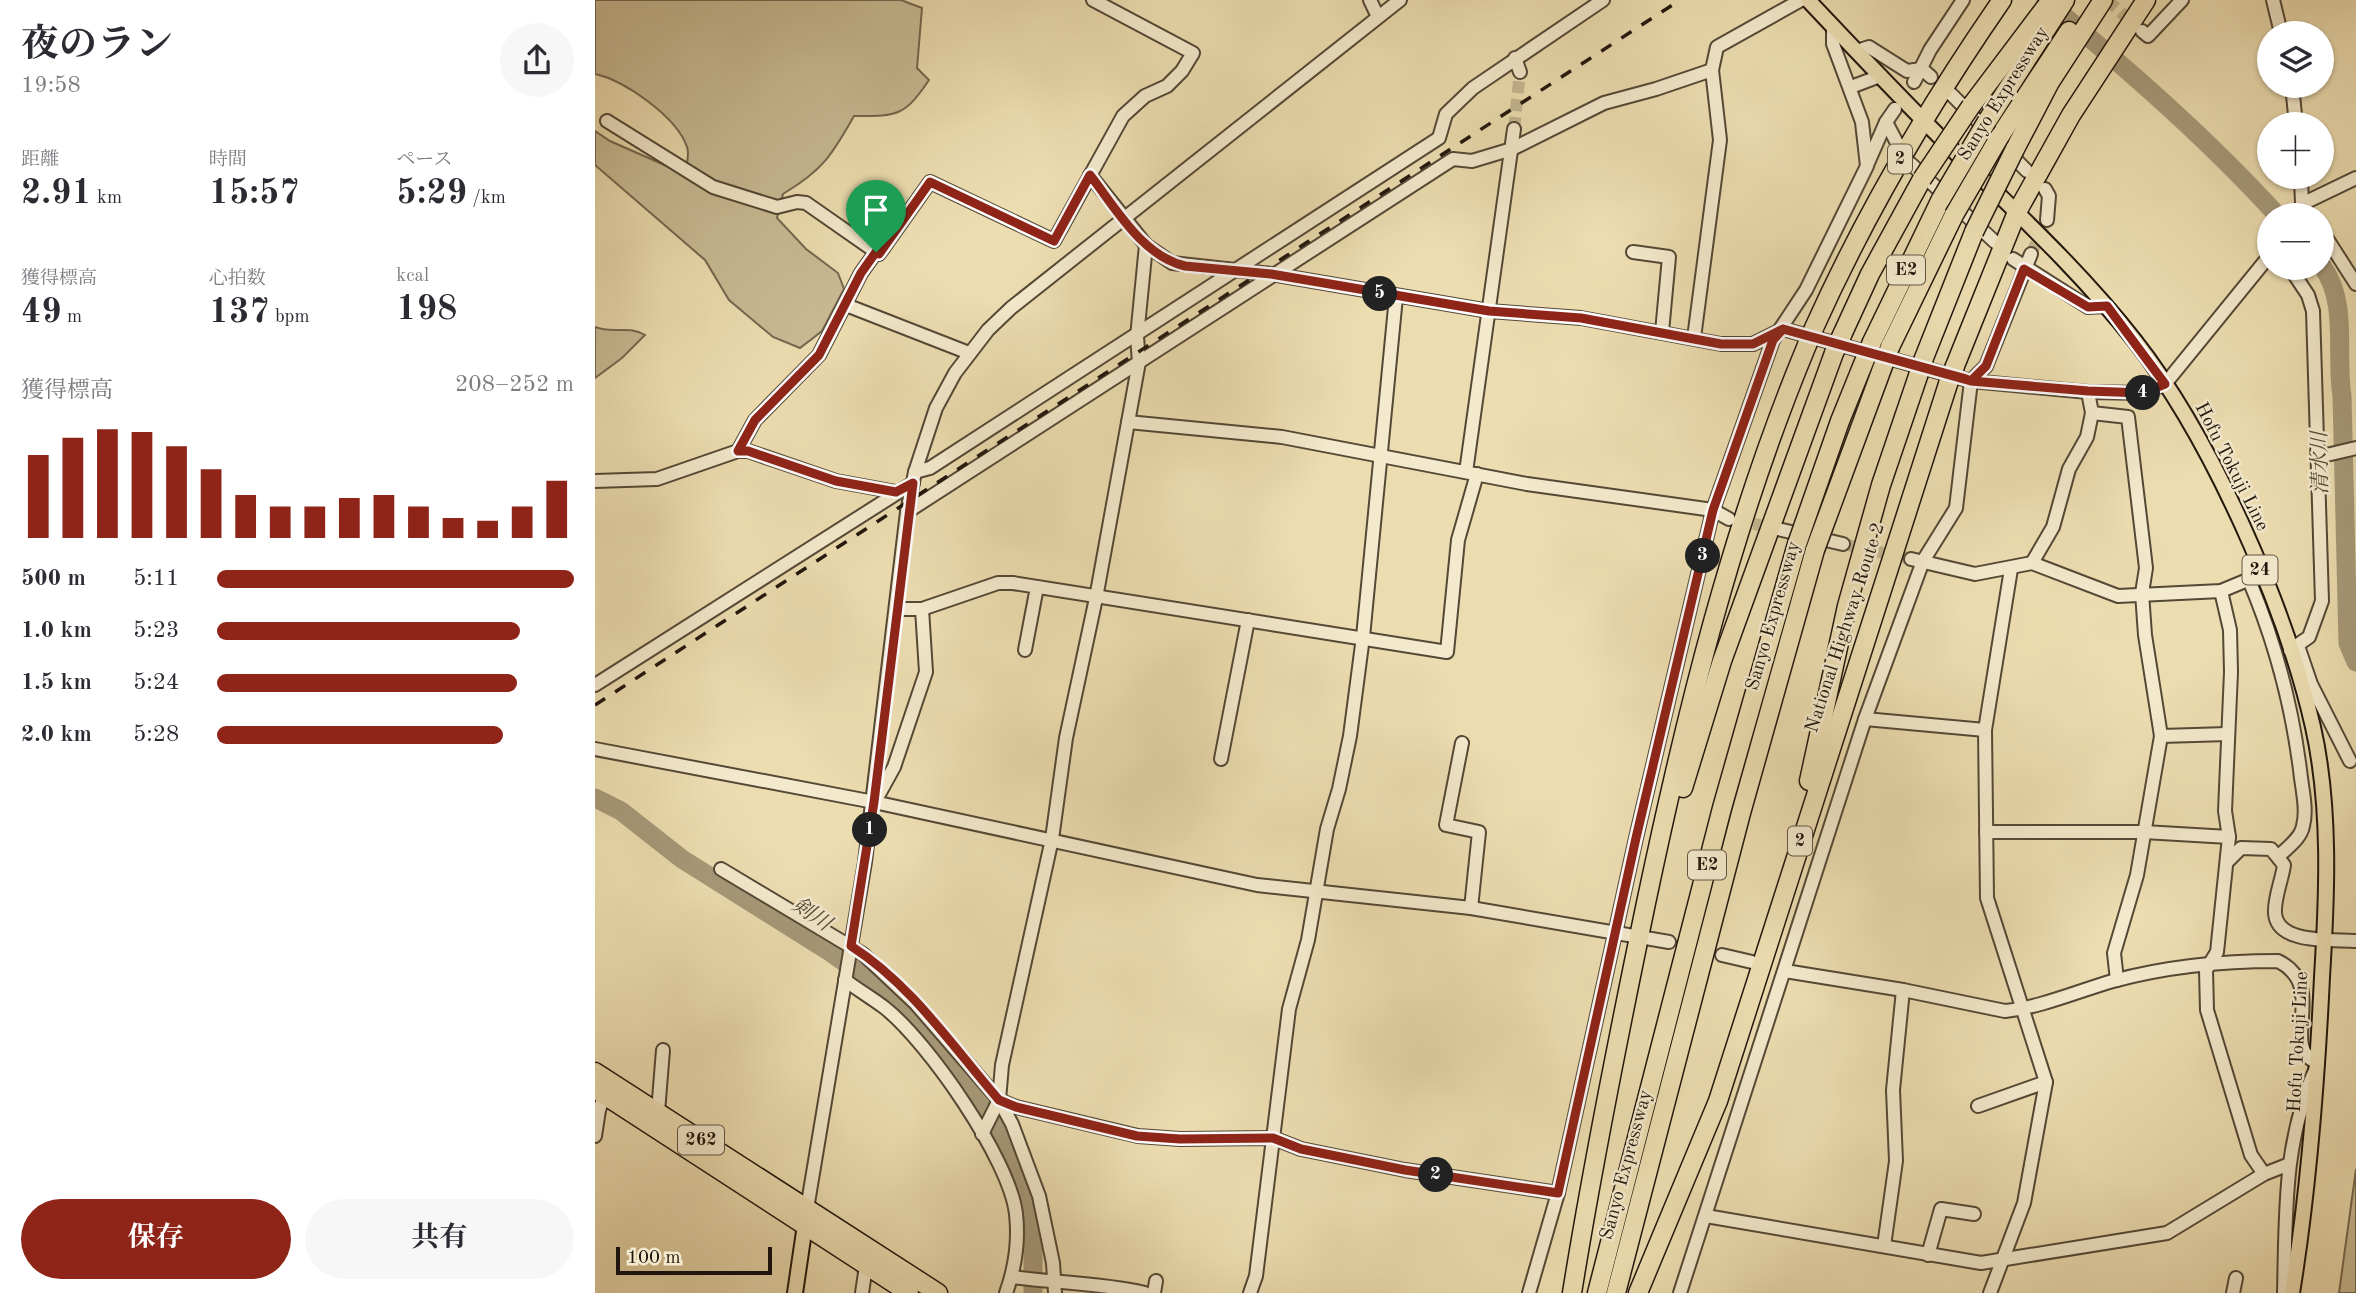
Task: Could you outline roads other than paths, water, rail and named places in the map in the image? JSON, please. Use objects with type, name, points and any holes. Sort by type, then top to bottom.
[{"type":"highway","name":"2","points":[[1572,1293],[1607,1091],[1677,761],[1730,557],[1763,456],[1814,327],[1854,242],[1922,120],[2002,0]]},
{"type":"highway","points":[[1646,904],[1660,876],[1688,766],[1721,661],[1834,352],[1917,171],[2044,20],[2051,0]]},
{"type":"highway","name":"Sanyo Expressway","points":[[1616,1293],[1744,801],[1815,550],[1881,344],[1941,199],[2044,20],[2065,0]]},
{"type":"highway","points":[[1783,895],[1847,606],[1881,485],[1924,358],[1974,232],[2068,43],[2088,10],[2103,0]]},
{"type":"highway","name":"National Highway Route 2","points":[[1638,1293],[1718,1101],[1955,366],[2017,212],[2100,68],[2146,0]]},
{"type":"highway","name":"Sanyo Expressway","points":[[1597,1293],[1725,796],[1797,544],[1840,421],[2000,136],[2068,43]]},
{"type":"highway","name":"262","points":[[595,1072],[603,1089],[806,1218],[938,1293]]},
{"type":"highway","name":"262","points":[[603,1089],[658,1112],[806,1218],[866,1266],[909,1293]]},
{"type":"main road","name":"Hofu Tokuji Line","points":[[1808,0],[1922,120],[2017,212],[2107,306],[2165,384],[2210,463],[2255,577],[2294,648],[2320,771],[2325,851],[2318,1063],[2313,1128],[2292,1293]]},
{"type":"main road","points":[[795,1293],[806,1218]]},
{"type":"street","points":[[607,121],[713,187],[777,207],[797,202],[806,203],[879,254],[930,182],[1054,241],[1123,116],[1145,96],[1167,86],[1182,71],[1193,53],[1093,0]]},
{"type":"street","points":[[1370,0],[1378,17]]},
{"type":"street","points":[[806,1218],[874,802],[907,512],[914,477],[936,408],[969,353],[1011,308],[1400,0]]},
{"type":"street","points":[[595,685],[896,492],[914,477],[1137,337],[1439,138],[1446,114],[1473,88],[1603,0]]},
{"type":"street","points":[[1694,338],[1720,140],[1712,70],[1713,54],[1717,47],[1801,0]]},
{"type":"street","points":[[1914,82],[1927,73],[1930,50],[1963,0]]},
{"type":"street","points":[[2142,31],[2148,36],[2182,0]]},
{"type":"street","points":[[2273,0],[2278,21]]},
{"type":"street","points":[[1833,26],[1833,44],[1862,122],[1867,166]]},
{"type":"street","points":[[1857,51],[1869,47],[1907,71],[1927,73]]},
{"type":"street","points":[[1515,58],[1520,72]]},
{"type":"street","points":[[907,512],[1271,274],[1453,159],[1472,161],[1512,149],[1604,103],[1712,70]]},
{"type":"street","points":[[1851,87],[1880,76]]},
{"type":"street","points":[[1951,94],[2027,171]]},
{"type":"street","points":[[1529,1293],[1558,1193],[1679,648],[1713,510],[1773,340],[1783,329],[1806,290],[1886,122],[1895,109]]},
{"type":"street","points":[[1886,122],[1897,143]]},
{"type":"street","points":[[896,609],[922,609],[998,583],[1447,652],[1458,540],[1472,473],[1489,311],[1514,129]]},
{"type":"street","points":[[1917,171],[1996,242]]},
{"type":"street","points":[[1090,175],[1146,245],[1172,263],[1271,274],[1489,311],[1581,318],[1721,344],[1753,344],[1783,329],[1971,381],[2088,391],[2143,393],[2165,384],[2257,272]]},
{"type":"street","points":[[2314,203],[2356,178]]},
{"type":"street","points":[[2045,189],[2049,196],[2047,220]]},
{"type":"street","points":[[983,1131],[997,1104],[1002,1065],[1052,839],[1066,738],[1096,598],[1139,362],[1137,337],[1146,245]]},
{"type":"street","points":[[2334,250],[2356,284]]},
{"type":"street","points":[[1633,251],[1668,257],[1662,332]]},
{"type":"street","points":[[738,451],[755,420],[819,355],[861,273],[876,252]]},
{"type":"street","points":[[1680,1293],[1917,560],[1956,508],[1971,381],[1986,366],[2031,254]]},
{"type":"street","points":[[2013,259],[2024,269],[2088,307],[2107,306]]},
{"type":"street","points":[[2298,280],[2308,295],[2313,311],[2322,601],[2309,637],[2294,648],[2350,761]]},
{"type":"street","points":[[1250,1293],[1255,1276],[1289,1009],[1308,940],[1327,829],[1350,736],[1383,455],[1396,297]]},
{"type":"street","points":[[846,305],[969,353]]},
{"type":"street","points":[[2032,563],[2053,527],[2069,469],[2087,437],[2092,413],[2088,391]]},
{"type":"street","points":[[2092,413],[2128,417],[2146,568],[2142,593],[2150,673],[2161,736],[2137,875],[2114,953],[2116,980]]},
{"type":"street","points":[[1128,422],[1282,437],[1527,484],[1713,510],[1729,519]]},
{"type":"street","points":[[2318,457],[2356,448]]},
{"type":"street","points":[[595,481],[657,479],[738,451],[748,451],[836,481],[896,492]]},
{"type":"street","points":[[1778,530],[1843,544]]},
{"type":"street","points":[[1917,560],[1975,574],[2032,563],[2119,596],[2221,591],[2255,577],[2280,664],[2296,735],[2304,801],[2304,825],[2300,834],[2280,855]]},
{"type":"street","points":[[1990,1293],[2030,1177],[2046,1083],[1987,898],[1985,730],[2011,569]]},
{"type":"street","points":[[1025,650],[1037,587]]},
{"type":"street","points":[[2221,591],[2229,629],[2225,811],[2229,837],[2217,952],[2206,970],[2207,1010],[2251,1155],[2264,1174]]},
{"type":"street","points":[[874,802],[894,768],[926,672],[922,609]]},
{"type":"street","points":[[1221,759],[1248,620]]},
{"type":"street","points":[[1865,719],[1985,730]]},
{"type":"street","points":[[2161,736],[2228,734]]},
{"type":"street","points":[[1462,743],[1446,825],[1479,832],[1471,908]]},
{"type":"street","points":[[595,749],[874,802],[1243,882],[1317,893],[1471,908],[1669,942]]},
{"type":"street","points":[[1986,832],[2144,832],[2229,837]]},
{"type":"street","points":[[2226,863],[2241,848],[2249,846],[2271,849],[2280,855],[2284,865],[2275,911],[2276,920],[2294,934],[2355,941]]},
{"type":"street","points":[[721,869],[888,975],[916,1004],[997,1104],[1012,1124],[1039,1196],[1055,1288]]},
{"type":"street","points":[[1722,955],[1752,962]]},
{"type":"street","points":[[1785,971],[1903,990],[2005,1011],[2022,1009],[2116,980],[2213,961],[2278,961],[2294,971],[2302,989],[2301,1047],[2309,1060],[2318,1063],[2307,1087],[2287,1165],[2284,1293]]},
{"type":"street","points":[[846,978],[885,1009],[919,1042],[983,1131],[1016,1211],[1017,1245],[1006,1293]]},
{"type":"street","points":[[1884,1246],[1896,1161],[1893,1090],[1903,990]]},
{"type":"street","points":[[658,1112],[663,1050]]},
{"type":"street","points":[[1978,1106],[2046,1083]]},
{"type":"street","points":[[595,1136],[603,1089]]},
{"type":"street","points":[[997,1104],[1137,1136],[1180,1139],[1273,1138],[1301,1149],[1405,1170],[1558,1193]]},
{"type":"street","points":[[1706,1216],[1981,1263],[2167,1233],[2264,1174],[2287,1165]]},
{"type":"street","points":[[1928,1255],[1941,1209],[1974,1214]]},
{"type":"street","points":[[862,1293],[866,1266]]},
{"type":"street","points":[[1011,1277],[1055,1288],[1108,1284],[1145,1293]]},
{"type":"street","points":[[2233,1293],[2236,1279]]},
{"type":"waterway","name":"清水川","points":[[2046,1],[2194,131],[2266,203]]},
{"type":"waterway","name":"清水川","points":[[2330,280],[2336,296],[2340,329],[2348,643],[2356,662]]},
{"type":"waterway","name":"剣川","points":[[595,798],[621,811],[682,859],[830,952],[903,1004],[973,1085],[1006,1145],[1033,1224],[1033,1293]]},
{"type":"tunnel","points":[[2107,0],[2136,26]]},
{"type":"tunnel","points":[[1514,129],[1520,72]]},
{"type":"tunnel","points":[[2031,254],[2047,220]]},
{"type":"tunnel","points":[[1736,520],[1777,529]]},
{"type":"tunnel","points":[[1843,544],[1911,559]]},
{"type":"railway","points":[[595,705],[1680,0]]}]
